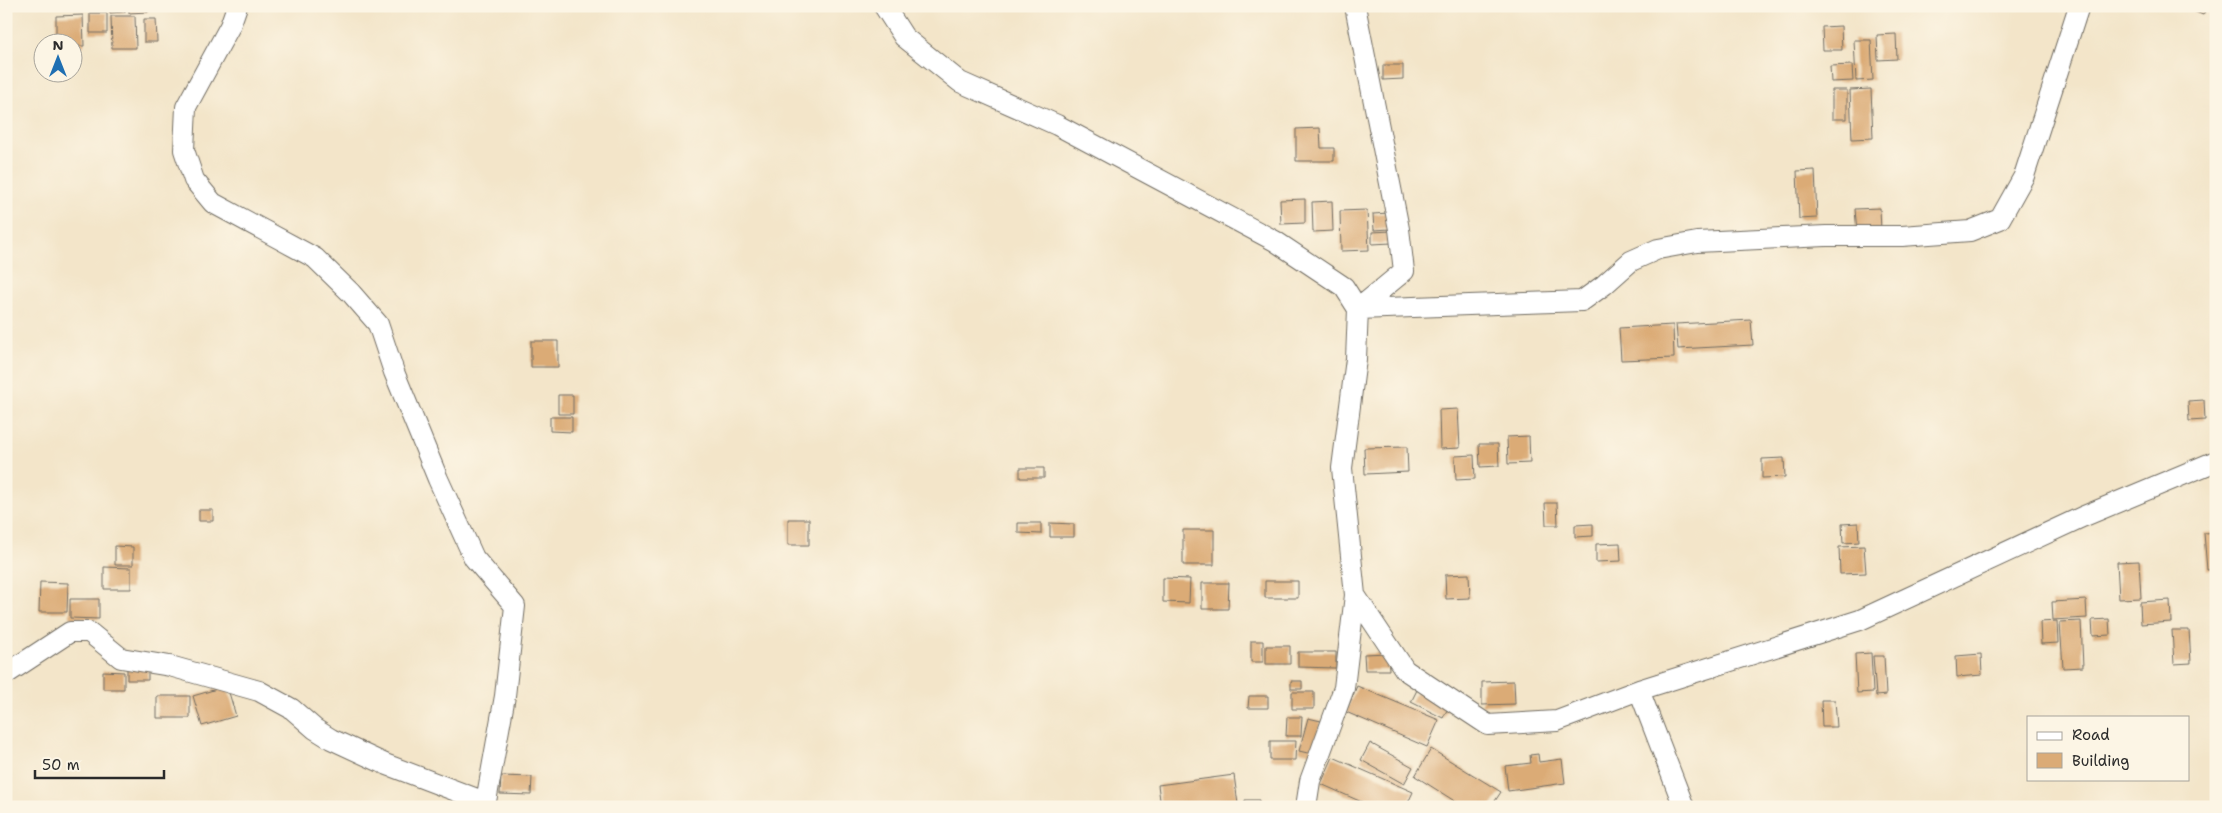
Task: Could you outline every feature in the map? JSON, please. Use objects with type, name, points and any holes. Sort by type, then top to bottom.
[{"type":"street","points":[[6,674],[70,632],[89,632],[122,658],[170,666],[259,690],[292,709],[315,729],[332,738],[385,764],[485,805],[505,696],[515,606],[474,558],[438,479],[394,372],[378,324],[351,293],[314,258],[213,203],[194,180],[184,150],[186,107],[230,26],[237,6]]},
{"type":"street","points":[[884,6],[904,37],[960,82],[1057,125],[1275,241],[1344,288],[1358,309],[1356,359],[1342,468],[1355,595],[1344,688],[1310,781],[1306,807]]},
{"type":"street","points":[[1354,6],[1399,229],[1404,271],[1358,309]]},
{"type":"street","points":[[1358,309],[1582,301],[1604,285],[1631,261],[1658,249],[1697,242],[1826,236],[1902,236],[1970,231],[2000,219],[2024,176],[2079,6]]},
{"type":"street","points":[[1355,595],[1405,670],[1488,725],[1558,721],[1639,690],[1860,620],[2082,517],[2216,461]]},
{"type":"street","points":[[1639,690],[1684,807]]},
{"type":"building","points":[[110,6],[124,6],[125,12],[110,13]]},
{"type":"building","points":[[129,6],[148,6],[148,12],[129,13]]},
{"type":"building","points":[[2182,6],[2207,6],[2203,15]]},
{"type":"building","points":[[90,13],[107,13],[107,33],[90,33]]},
{"type":"building","points":[[83,15],[84,46],[82,46],[82,32],[56,32],[56,16]]},
{"type":"building","points":[[111,16],[135,16],[136,48],[112,48]]},
{"type":"building","points":[[144,19],[156,19],[157,42],[144,42]]},
{"type":"building","points":[[1841,26],[1842,50],[1823,50],[1822,27]]},
{"type":"building","points":[[1896,34],[1897,59],[1878,60],[1877,35]]},
{"type":"building","points":[[1854,40],[1871,40],[1873,80],[1856,81]]},
{"type":"building","points":[[1383,65],[1403,65],[1403,79],[1383,80]]},
{"type":"building","points":[[1852,65],[1853,81],[1831,82],[1830,66]]},
{"type":"building","points":[[1871,89],[1873,138],[1852,139],[1850,90]]},
{"type":"building","points":[[1832,90],[1847,90],[1847,119],[1832,119]]},
{"type":"building","points":[[1320,128],[1321,148],[1334,148],[1334,161],[1296,161],[1296,129]]},
{"type":"building","points":[[1815,170],[1817,218],[1799,219],[1797,171]]},
{"type":"building","points":[[1305,199],[1305,223],[1281,224],[1280,200]]},
{"type":"building","points":[[1332,201],[1333,231],[1313,232],[1312,202]]},
{"type":"building","points":[[1880,208],[1881,231],[1857,232],[1855,209]]},
{"type":"building","points":[[1367,210],[1369,250],[1341,251],[1340,211]]},
{"type":"building","points":[[1389,213],[1390,229],[1374,230],[1373,214]]},
{"type":"building","points":[[1392,231],[1392,243],[1372,244],[1372,232]]},
{"type":"building","points":[[1751,320],[1753,345],[1678,349],[1676,324]]},
{"type":"building","points":[[1673,325],[1674,358],[1621,360],[1619,328]]},
{"type":"building","points":[[531,341],[558,341],[558,367],[531,367]]},
{"type":"building","points":[[558,395],[573,395],[573,414],[558,414]]},
{"type":"building","points":[[2204,400],[2205,420],[2189,421],[2188,401]]},
{"type":"building","points":[[1458,409],[1460,448],[1440,449],[1439,410]]},
{"type":"building","points":[[550,417],[572,417],[572,432],[550,431]]},
{"type":"building","points":[[1529,436],[1530,463],[1508,464],[1507,437]]},
{"type":"building","points":[[1479,444],[1498,444],[1499,466],[1480,467]]},
{"type":"building","points":[[1407,447],[1408,472],[1365,474],[1364,448]]},
{"type":"building","points":[[1474,455],[1475,479],[1456,480],[1455,456]]},
{"type":"building","points":[[1784,458],[1785,477],[1762,478],[1762,459]]},
{"type":"building","points":[[1020,468],[1044,468],[1044,478],[1020,478]]},
{"type":"building","points":[[1545,503],[1557,503],[1558,525],[1546,525]]},
{"type":"building","points":[[199,510],[213,510],[213,521],[199,521]]},
{"type":"building","points":[[788,519],[809,519],[809,545],[788,545]]},
{"type":"building","points":[[1018,523],[1041,523],[1041,534],[1018,533]]},
{"type":"building","points":[[1050,523],[1074,524],[1074,537],[1050,537]]},
{"type":"building","points":[[1858,523],[1859,542],[1843,543],[1842,524]]},
{"type":"building","points":[[1593,524],[1593,536],[1575,537],[1575,525]]},
{"type":"building","points":[[1183,530],[1214,530],[1214,565],[1183,565]]},
{"type":"building","points":[[2216,532],[2216,569],[2207,570],[2204,533]]},
{"type":"building","points":[[1620,543],[1621,561],[1596,562],[1596,544]]},
{"type":"building","points":[[115,546],[133,547],[133,565],[115,565]]},
{"type":"building","points":[[1864,546],[1866,573],[1840,574],[1839,547]]},
{"type":"building","points":[[2139,561],[2141,598],[2119,599],[2117,562]]},
{"type":"building","points":[[104,567],[131,568],[131,589],[104,589]]},
{"type":"building","points":[[1469,574],[1470,598],[1446,599],[1445,575]]},
{"type":"building","points":[[1163,578],[1190,579],[1189,603],[1163,602]]},
{"type":"building","points":[[1265,581],[1298,581],[1298,598],[1265,598]]},
{"type":"building","points":[[40,582],[68,583],[67,612],[39,612]]},
{"type":"building","points":[[1202,583],[1229,583],[1228,609],[1202,609]]},
{"type":"building","points":[[70,599],[99,599],[99,619],[70,618]]},
{"type":"building","points":[[2086,600],[2087,618],[2053,620],[2052,602]]},
{"type":"building","points":[[2170,600],[2171,622],[2141,624],[2140,602]]},
{"type":"building","points":[[2109,619],[2110,635],[2093,636],[2092,620]]},
{"type":"building","points":[[2057,621],[2058,643],[2041,644],[2040,622]]},
{"type":"building","points":[[2081,621],[2083,667],[2063,668],[2060,622]]},
{"type":"building","points":[[2172,630],[2189,630],[2191,663],[2174,664]]},
{"type":"building","points":[[1251,641],[1263,641],[1263,662],[1251,662]]},
{"type":"building","points":[[1266,646],[1290,646],[1290,664],[1266,664]]},
{"type":"building","points":[[1298,652],[1336,652],[1336,668],[1298,667]]},
{"type":"building","points":[[1388,653],[1389,670],[1365,670],[1364,654]]},
{"type":"building","points":[[1871,653],[1873,692],[1857,693],[1855,654]]},
{"type":"building","points":[[1981,654],[1982,675],[1957,677],[1956,656]]},
{"type":"building","points":[[1873,656],[1884,656],[1886,695],[1876,696]]},
{"type":"building","points":[[127,666],[148,666],[148,680],[127,680]]},
{"type":"building","points":[[103,671],[124,672],[124,689],[103,689]]},
{"type":"building","points":[[1291,681],[1302,681],[1302,689],[1291,689]]},
{"type":"building","points":[[1514,681],[1515,704],[1482,705],[1482,682]]},
{"type":"building","points":[[227,686],[236,716],[202,726],[193,696]]},
{"type":"building","points":[[1357,686],[1439,720],[1427,747],[1346,712]]},
{"type":"building","points":[[1417,690],[1449,706],[1443,718],[1411,702]]},
{"type":"building","points":[[1292,692],[1314,692],[1314,709],[1292,709]]},
{"type":"building","points":[[157,696],[190,696],[190,718],[157,718]]},
{"type":"building","points":[[1249,696],[1268,696],[1268,708],[1248,708]]},
{"type":"building","points":[[1821,700],[1835,700],[1837,727],[1822,727]]},
{"type":"building","points":[[1287,717],[1302,717],[1301,736],[1286,736]]},
{"type":"building","points":[[1308,718],[1321,721],[1312,754],[1299,751]]},
{"type":"building","points":[[1270,741],[1296,741],[1295,760],[1270,760]]},
{"type":"building","points":[[1370,743],[1413,767],[1404,784],[1361,760]]},
{"type":"building","points":[[1431,749],[1501,792],[1491,807],[1464,807],[1415,776]]},
{"type":"building","points":[[1538,754],[1539,762],[1562,759],[1565,783],[1508,791],[1505,766],[1531,763],[1530,755]]},
{"type":"building","points":[[1333,757],[1413,792],[1406,807],[1373,807],[1321,784]]},
{"type":"building","points":[[1234,775],[1238,804],[1212,807],[1161,807],[1158,785]]},
{"type":"building","points":[[501,776],[532,777],[531,795],[500,794]]},
{"type":"building","points":[[1245,800],[1259,800],[1259,807],[1245,807]]}]
